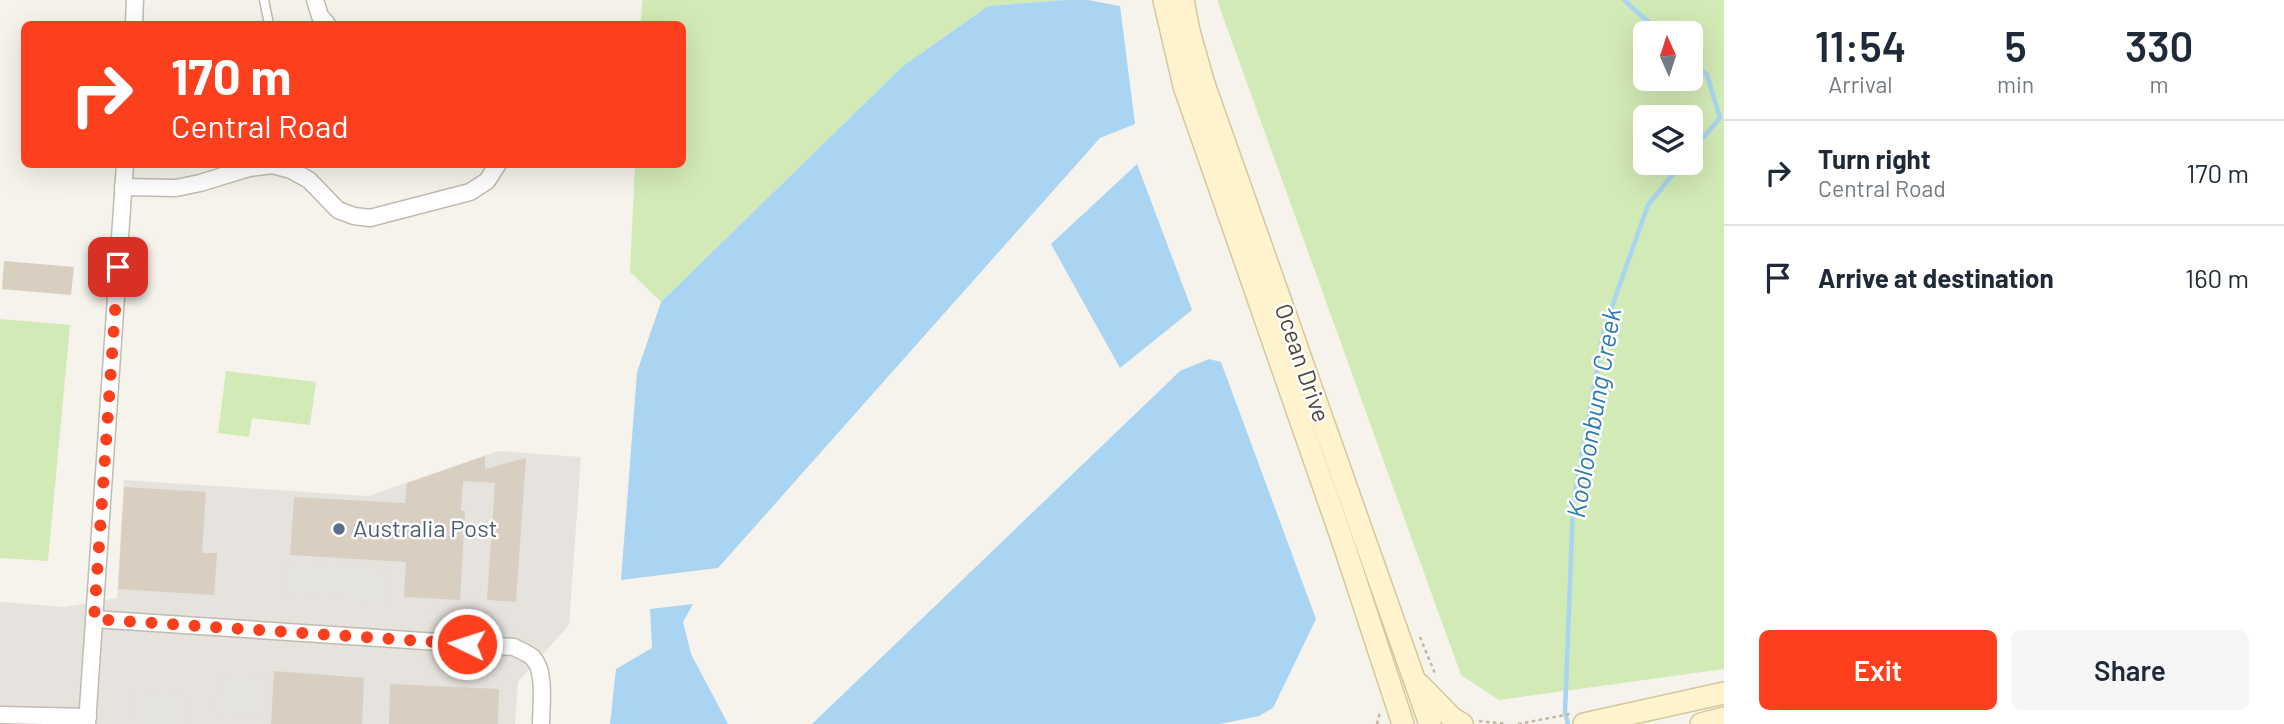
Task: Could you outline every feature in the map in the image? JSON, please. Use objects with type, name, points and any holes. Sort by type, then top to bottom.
[{"type":"main road","name":"Ocean Drive","points":[[1164,0],[1184,86],[1345,548],[1403,724]]},
{"type":"main road","name":"Ocean Drive","points":[[1183,0],[1204,84],[1430,724]]},
{"type":"main road","points":[[1413,678],[1452,718],[1462,724]]},
{"type":"main road","points":[[1386,724],[1391,689]]},
{"type":"main road","points":[[1582,718],[1724,693]]},
{"type":"main road","points":[[1701,724],[1724,718]]},
{"type":"street","points":[[134,21],[135,0]]},
{"type":"street","points":[[315,0],[324,21]]},
{"type":"street","points":[[0,715],[87,720],[125,168]]},
{"type":"street","points":[[123,187],[176,188],[249,168]]},
{"type":"street","points":[[283,168],[309,180],[338,211],[370,218],[470,192],[487,181],[495,168]]},
{"type":"street","points":[[94,619],[514,647],[534,659],[540,671],[541,724]]},
{"type":"lane","points":[[264,0],[268,21]]},
{"type":"path","points":[[1518,724],[1582,718]]},
{"type":"shaded area","points":[[498,451],[581,457],[569,625],[518,682],[515,724],[0,724],[0,602],[65,607],[117,598],[124,480],[368,496]]},
{"type":"shaded area","points":[[287,562],[388,569],[385,603],[285,595]]},
{"type":"shaded area","points":[[218,673],[269,676],[267,715],[215,712]]},
{"type":"shaded area","points":[[136,690],[186,692],[184,724],[134,724]]},
{"type":"green space","points":[[642,0],[1065,0],[988,6],[903,66],[661,302],[630,272],[635,168],[686,168],[686,21],[641,21]]},
{"type":"green space","points":[[1217,0],[1724,0],[1724,669],[1499,700],[1461,675]]},
{"type":"green space","points":[[0,319],[70,325],[48,561],[0,558]]},
{"type":"green space","points":[[226,371],[316,382],[310,425],[252,418],[249,437],[218,433]]},
{"type":"water","points":[[1088,0],[1120,6],[1135,124],[1100,138],[718,568],[621,580],[637,372],[661,302],[903,66],[988,6]]},
{"type":"water","points":[[1137,164],[1192,310],[1120,368],[1051,244]]},
{"type":"water","points":[[1209,359],[1221,362],[1316,619],[1273,708],[1259,716],[1220,724],[812,724],[1180,371]]},
{"type":"water","points":[[693,604],[683,622],[691,654],[728,724],[610,724],[616,669],[652,648],[650,609]]},
{"type":"building","points":[[4,261],[74,267],[71,295],[2,289]]},
{"type":"building","points":[[485,456],[485,469],[526,458],[516,602],[487,600],[495,483],[463,481],[461,511],[465,511],[460,600],[404,597],[406,562],[290,555],[294,497],[405,503],[407,483]]},
{"type":"building","points":[[124,487],[206,492],[202,553],[217,553],[214,595],[118,589]]},
{"type":"building","points":[[274,671],[364,678],[362,724],[271,724]]},
{"type":"building","points":[[390,684],[499,689],[498,724],[389,724]]},
{"type":"waterway","name":"Kooloonbung Creek","points":[[1624,0],[1648,21]]},
{"type":"waterway","name":"Kooloonbung Creek","points":[[1703,71],[1707,75],[1720,118],[1703,138]]},
{"type":"waterway","name":"Kooloonbung Creek","points":[[1568,724],[1565,712],[1573,505],[1604,329],[1648,205],[1672,175]]},
{"type":"place","name":"Australia Post","points":[[339,529]]},
{"type":"route","points":[[118,267],[94,619],[467,644]]}]
